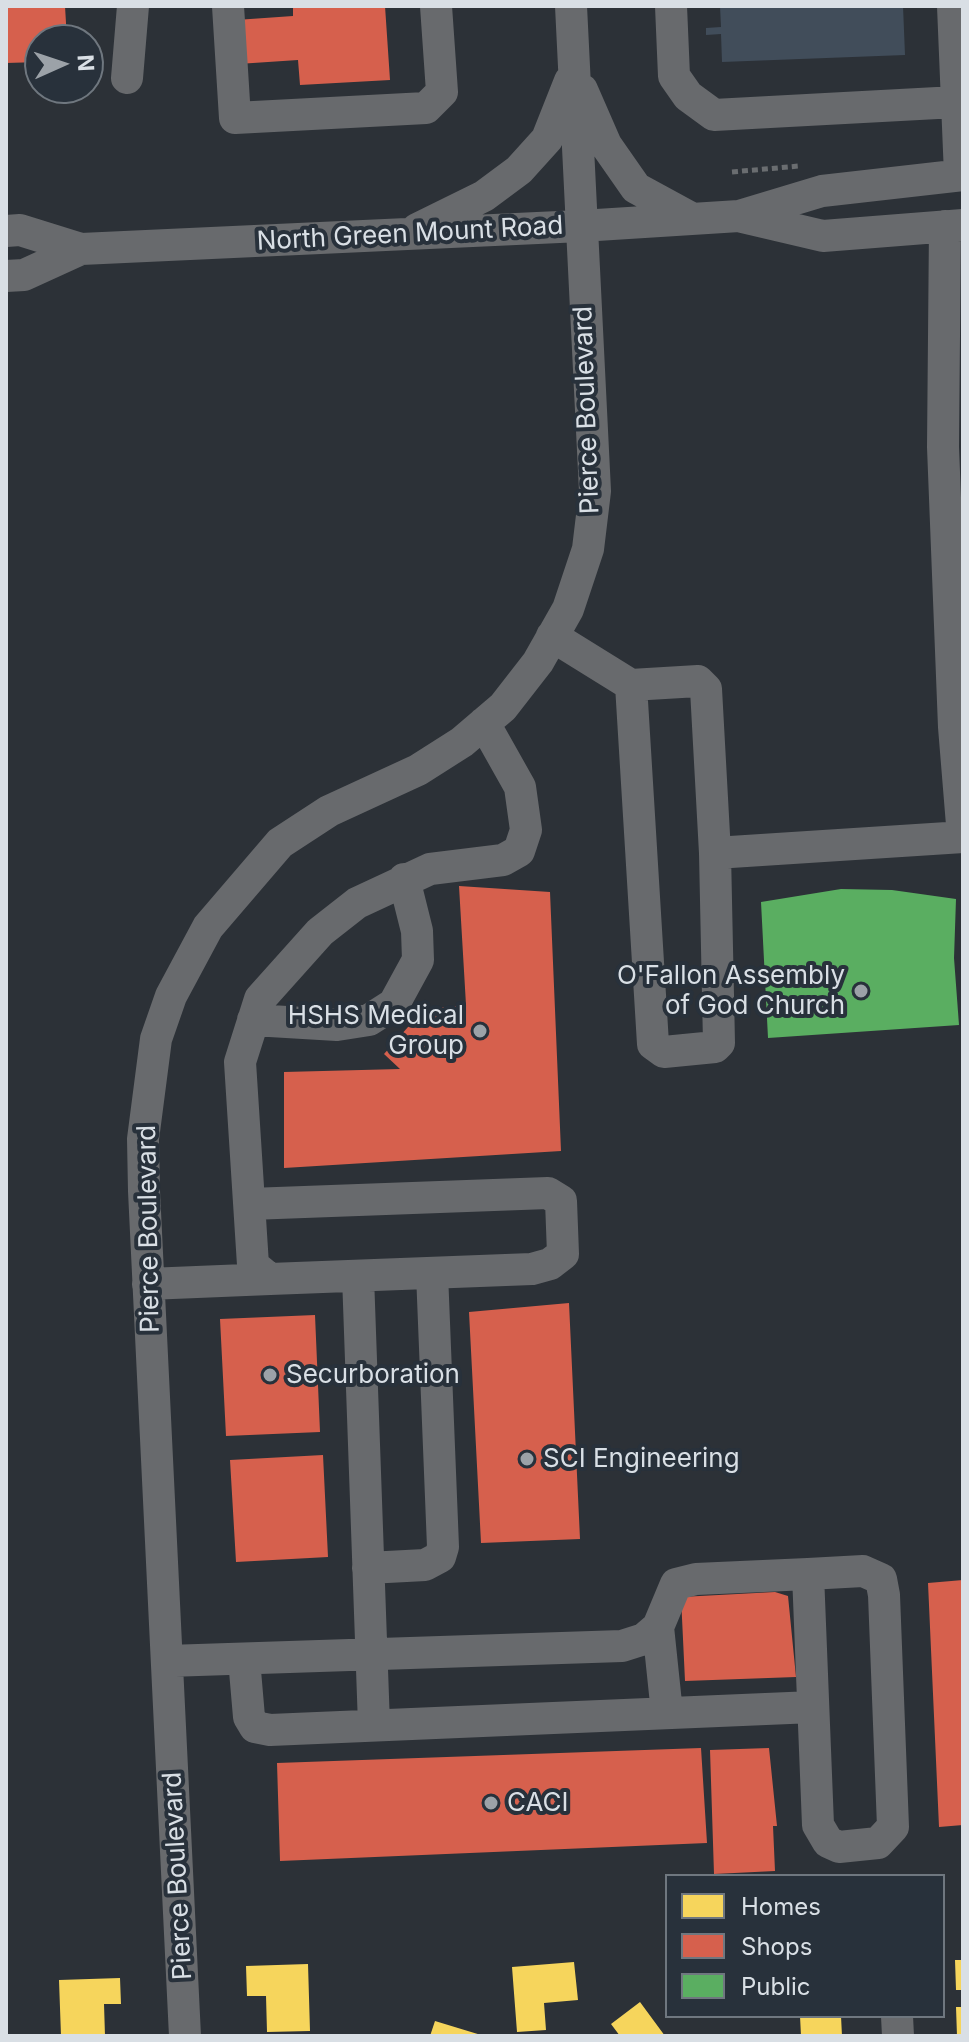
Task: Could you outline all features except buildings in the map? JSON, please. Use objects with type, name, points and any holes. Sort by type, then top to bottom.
[{"type":"street","points":[[127,78],[133,6]]},
{"type":"street","points":[[228,6],[235,118],[426,108],[442,92],[436,6]]},
{"type":"street","name":"Pierce Boulevard","points":[[185,2036],[143,1139],[156,1039],[171,996],[208,927],[257,867],[297,830],[329,811],[418,770],[462,742],[503,707],[538,662],[568,609],[588,549],[595,491],[571,6]]},
{"type":"street","points":[[671,6],[674,76],[688,96],[714,115],[958,88]]},
{"type":"street","points":[[953,6],[962,175]]},
{"type":"street","points":[[574,73],[606,145],[636,188],[693,219]]},
{"type":"street","points":[[407,234],[484,196],[519,170],[547,139],[574,73]]},
{"type":"street","name":"North Green Mount Road","points":[[6,231],[20,230],[81,249],[581,226],[739,216],[822,191],[962,175]]},
{"type":"street","name":"North Green Mount Road","points":[[739,216],[823,236],[954,226]]},
{"type":"street","points":[[715,853],[963,837],[954,727],[943,447],[954,226]]},
{"type":"street","name":"North Green Mount Road","points":[[6,276],[24,275],[81,249]]},
{"type":"street","points":[[552,636],[631,685],[698,681],[706,689],[715,853],[719,1043],[715,1047],[664,1052],[653,1044],[631,685]]},
{"type":"street","points":[[270,1279],[253,1265],[240,1062],[260,999],[320,932],[357,903],[430,869],[503,860],[519,851],[525,841],[525,808],[520,787],[484,723]]},
{"type":"street","points":[[253,1020],[337,1025],[369,1020],[394,1004],[418,960],[417,931],[404,879]]},
{"type":"street","points":[[148,1284],[532,1269],[550,1264],[563,1254],[561,1201],[548,1193],[526,1191],[250,1204]]},
{"type":"street","points":[[368,1568],[425,1565],[440,1557],[443,1547],[432,1273]]},
{"type":"street","points":[[358,1276],[374,1725]]},
{"type":"street","points":[[168,1661],[622,1646],[644,1639],[658,1627],[676,1584],[696,1579],[863,1571],[881,1579],[893,1827],[878,1843],[839,1847],[828,1842],[818,1825],[808,1574]]},
{"type":"street","points":[[658,1627],[667,1713]]},
{"type":"street","points":[[244,1659],[246,1705],[255,1727],[270,1730],[813,1707]]},
{"type":"place","name":"O'Fallon Assembly of God Church","points":[[861,991]]},
{"type":"place","name":"HSHS Medical Group","points":[[480,1031]]},
{"type":"place","name":"Securboration","points":[[270,1375]]},
{"type":"place","name":"SCI Engineering","points":[[527,1459]]},
{"type":"place","name":"CACI","points":[[491,1803]]}]
